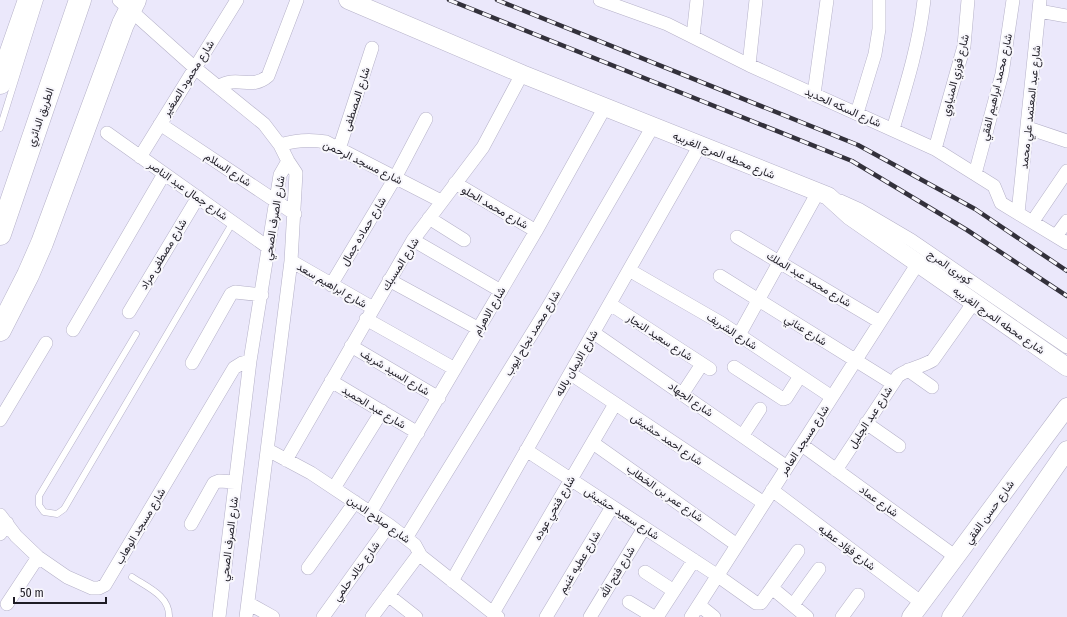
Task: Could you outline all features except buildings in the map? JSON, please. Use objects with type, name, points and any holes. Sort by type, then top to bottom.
[{"type":"highway","points":[[0,83],[29,0]]},
{"type":"highway","name":"الطريق الدائري","points":[[0,234],[80,0]]},
{"type":"highway","points":[[0,330],[42,244],[128,3]]},
{"type":"main road","name":"شارع محطه المرج الغربيه","points":[[348,0],[522,74],[823,194],[850,216],[1067,367]]},
{"type":"main road","name":"شارع حسن الفقي","points":[[917,610],[1067,407]]},
{"type":"main road","points":[[951,617],[1067,450]]},
{"type":"street","name":"شارع محمود الصغير","points":[[140,157],[237,0]]},
{"type":"street","points":[[218,87],[234,80],[258,82],[268,76],[297,0]]},
{"type":"street","name":"شارع السكه الحديد","points":[[600,0],[630,5],[749,65],[935,149],[994,186],[1002,203],[1062,240]]},
{"type":"street","points":[[694,36],[697,0]]},
{"type":"street","points":[[749,65],[756,0]]},
{"type":"street","points":[[814,94],[827,0]]},
{"type":"street","points":[[857,113],[875,54],[879,29],[879,0]]},
{"type":"street","points":[[893,129],[920,35],[924,0]]},
{"type":"street","name":"شارع فوزي المنياوي","points":[[935,149],[964,46],[968,0]]},
{"type":"street","name":"شارع محمد ابراهيم الفقي","points":[[975,174],[1002,74],[1013,0]]},
{"type":"street","points":[[128,3],[195,68],[264,124],[280,145],[288,161]]},
{"type":"street","points":[[1040,5],[1067,16]]},
{"type":"street","name":"شارع عبد المعتمد علي محمد","points":[[1018,213],[1040,5]]},
{"type":"street","name":"شارع المصطفى","points":[[340,149],[372,48]]},
{"type":"street","name":"شارع المسبك","points":[[286,460],[413,240],[483,147],[522,74]]},
{"type":"street","name":"شارع الاهرام","points":[[370,513],[501,291],[605,107]]},
{"type":"street","name":"شارع حماده جمال","points":[[331,285],[395,178],[426,119]]},
{"type":"street","name":"شارع السلام","points":[[160,124],[295,214]]},
{"type":"street","name":"شارع محمد نجاح ايوب","points":[[406,538],[544,314],[653,126]]},
{"type":"street","points":[[1028,128],[1067,141]]},
{"type":"street","name":"شارع جمال عبد الناصر","points":[[107,132],[269,248]]},
{"type":"street","name":"شارع مسجد الرحمن","points":[[280,145],[296,140],[326,142],[441,202]]},
{"type":"street","name":"شارع الايمان بالله","points":[[452,581],[700,145]]},
{"type":"street","name":"شارع الصرف الصحي","points":[[219,617],[250,362],[262,295],[275,200],[280,175],[288,161],[294,168],[297,179],[291,261],[246,617]]},
{"type":"street","points":[[1033,221],[1067,171]]},
{"type":"street","points":[[73,330],[164,174]]},
{"type":"street","name":"شارع محمد الحلو","points":[[455,183],[536,230]]},
{"type":"street","points":[[739,335],[780,261],[823,194]]},
{"type":"street","name":"كوبرى المرج","points":[[823,194],[860,210],[911,240],[1067,347]]},
{"type":"street","name":"شارع مصطفى مراد","points":[[129,312],[198,197]]},
{"type":"street","points":[[429,218],[464,240]]},
{"type":"street","points":[[1062,240],[1067,220]]},
{"type":"street","name":"شارع محمد عبد الملك","points":[[737,237],[780,261],[880,322]]},
{"type":"street","points":[[413,240],[501,291]]},
{"type":"street","name":"شارع ابراهيم سعد","points":[[291,261],[331,285],[370,314],[455,369]]},
{"type":"street","name":"شارع مسجد العامر","points":[[691,617],[918,263]]},
{"type":"street","name":"شارع الشريف","points":[[628,270],[739,335],[832,397]]},
{"type":"street","name":"شارع عناني","points":[[720,276],[892,383]]},
{"type":"street","points":[[389,280],[479,329]]},
{"type":"street","points":[[192,363],[231,294],[235,292],[262,295]]},
{"type":"street","points":[[908,370],[927,364],[933,360],[974,302]]},
{"type":"street","name":"شارع سعيد النجار","points":[[610,304],[706,366],[683,393]]},
{"type":"street","name":"شارع الجهاد","points":[[594,333],[683,393],[787,467]]},
{"type":"street","points":[[0,420],[46,343]]},
{"type":"street","name":"شارع السيد شريف","points":[[351,346],[439,398]]},
{"type":"street","name":"شارع مسجد الوهاب","points":[[2,524],[38,557],[67,576],[92,588],[99,588],[105,585],[234,368],[242,363],[250,362]]},
{"type":"street","points":[[734,367],[783,398],[787,397],[800,376]]},
{"type":"street","points":[[908,370],[932,387]]},
{"type":"street","name":"شارع عبد الجليل","points":[[836,470],[892,383],[898,376],[908,370]]},
{"type":"street","name":"شارع احمد حشيش","points":[[571,374],[764,503]]},
{"type":"street","name":"شارع عبد الحميد","points":[[331,380],[418,433]]},
{"type":"street","name":"شارع فتحي عوده","points":[[495,615],[570,480],[615,404]]},
{"type":"street","points":[[743,435],[760,409]]},
{"type":"street","points":[[334,488],[382,411]]},
{"type":"street","points":[[866,423],[899,446]]},
{"type":"street","name":"شارع عمر بن الخطاب","points":[[593,443],[737,545]]},
{"type":"street","name":"شارع عماد","points":[[802,444],[956,558]]},
{"type":"street","name":"شارع صلاح الدين","points":[[268,450],[334,488],[389,525],[417,548],[419,554],[495,615]]},
{"type":"street","name":"شارع سعيد حشيش","points":[[526,450],[694,560],[756,603],[761,603],[772,588]]},
{"type":"street","points":[[192,524],[214,483],[220,481],[235,482]]},
{"type":"street","name":"شارع فؤاد عطيه","points":[[772,490],[917,610]]},
{"type":"street","points":[[308,568],[355,502]]},
{"type":"street","name":"شارع عطيه غنيم","points":[[546,617],[612,507]]},
{"type":"street","name":"شارع خالد حلمي","points":[[323,617],[389,525]]},
{"type":"street","name":"شارع فتح الله","points":[[590,617],[644,528]]},
{"type":"street","points":[[798,551],[772,588],[807,617]]},
{"type":"street","points":[[372,617],[419,554]]},
{"type":"street","points":[[7,604],[38,557]]},
{"type":"street","points":[[657,617],[694,560]]},
{"type":"street","points":[[793,606],[820,569]]},
{"type":"street","points":[[645,572],[674,591]]},
{"type":"street","points":[[388,595],[416,617]]},
{"type":"street","points":[[842,617],[858,595]]},
{"type":"street","points":[[629,602],[654,617]]},
{"type":"street","points":[[248,603],[273,617]]},
{"type":"street","points":[[699,605],[714,617]]},
{"type":"lane","points":[[0,128],[40,0]]},
{"type":"lane","points":[[136,334],[39,496],[39,505],[44,512],[56,514],[64,509],[233,222]]},
{"type":"lane","points":[[132,577],[164,600],[168,609],[169,617]]},
{"type":"railway","points":[[449,0],[852,161],[967,230],[1067,296]]},
{"type":"railway","points":[[497,0],[858,145],[975,209],[1067,271]]}]
